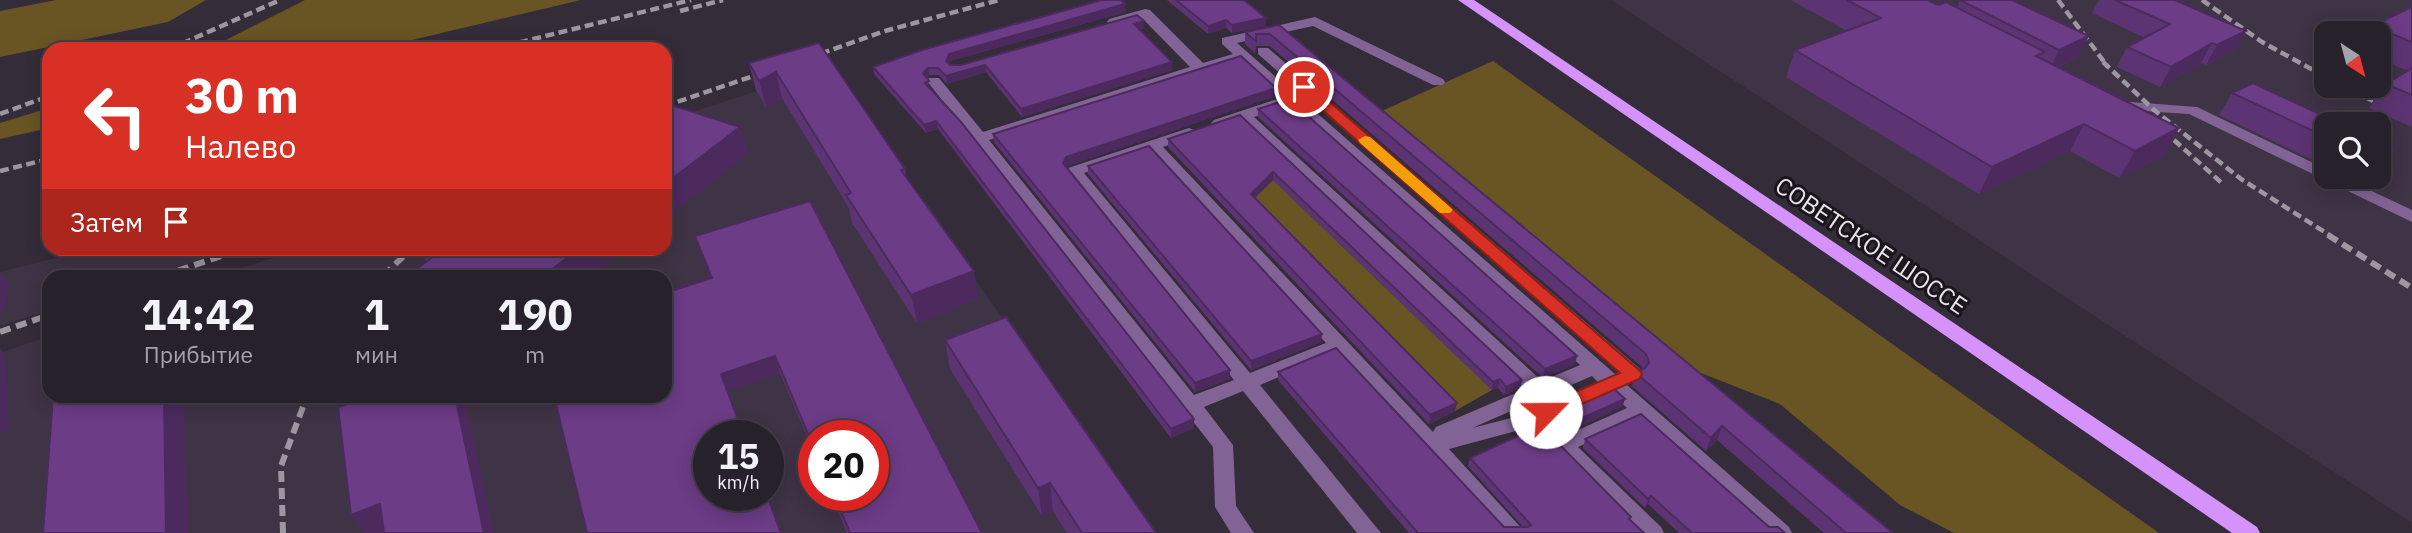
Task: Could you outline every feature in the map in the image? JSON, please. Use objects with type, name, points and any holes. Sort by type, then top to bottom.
[{"type":"main road","name":"СОВЕТСКОЕ ШОССЕ","points":[[1465,0],[2249,533]]},
{"type":"street","points":[[1104,24],[1144,13],[1200,69]]},
{"type":"street","points":[[1438,82],[1315,21],[1227,41],[1781,533]]},
{"type":"street","points":[[1263,51],[1633,374],[1524,422],[1434,445]]},
{"type":"street","points":[[979,138],[1244,55]]},
{"type":"street","points":[[934,81],[1223,445],[1226,507],[1243,533]]},
{"type":"street","points":[[1292,99],[1074,171],[1370,533]]},
{"type":"street","points":[[2099,105],[2192,110],[2314,169]]},
{"type":"street","points":[[1243,115],[1539,390]]},
{"type":"street","points":[[1153,145],[1515,533]]},
{"type":"street","points":[[2355,189],[2412,217]]},
{"type":"street","points":[[1192,404],[1339,345]]},
{"type":"street","points":[[1434,445],[1443,432],[1594,367]]},
{"type":"street","points":[[1642,409],[1563,445],[1653,533]]},
{"type":"shaded area","points":[[56,0],[206,0],[168,22],[72,42],[42,42],[42,48],[0,57],[0,11]]},
{"type":"shaded area","points":[[305,0],[581,0],[404,42],[222,42]]},
{"type":"shaded area","points":[[1611,0],[2412,0],[2412,523]]},
{"type":"shaded area","points":[[1493,61],[2159,533],[1954,533],[1900,505],[1780,404],[1683,366],[1375,114]]},
{"type":"shaded area","points":[[825,69],[1156,533],[0,533],[0,353],[42,338],[42,403],[672,403],[672,270],[237,270],[279,256],[672,256],[672,119]]},
{"type":"shaded area","points":[[42,110],[42,130],[0,139],[0,123]]},
{"type":"shaded area","points":[[1222,131],[1492,390],[1455,411],[1192,141]]},
{"type":"shaded area","points":[[64,256],[212,256],[169,270],[42,270],[42,312],[0,326],[0,272]]},
{"type":"building","points":[[1102,0],[1121,0],[1125,4],[949,54],[946,61],[950,65],[961,65],[1137,15],[1144,21],[1134,24],[1172,62],[1021,109],[985,65],[946,76],[938,68],[928,68],[923,73],[929,81],[925,83],[961,122],[1194,419],[1171,429],[936,121],[924,125],[873,67],[922,50]]},
{"type":"building","points":[[1176,0],[1244,0],[1266,18],[1232,25],[1226,20],[1208,26]]},
{"type":"building","points":[[1847,0],[1928,0],[1938,5],[1946,2],[2045,52],[2036,56],[2179,128],[2135,151],[2084,124],[1992,167],[1795,50],[1881,18]]},
{"type":"building","points":[[1960,0],[2012,0],[2089,36],[2059,50]]},
{"type":"building","points":[[2115,0],[2175,0],[2246,31],[2217,45],[2212,43],[2171,67],[2127,47],[2170,24]]},
{"type":"building","points":[[2412,7],[2412,42],[2391,34],[2391,21],[2383,21]]},
{"type":"building","points":[[1279,25],[1893,533],[1846,533],[1722,426],[1711,438],[1636,373],[1649,362],[1646,354],[1270,34],[1256,34],[1256,41],[1245,32]]},
{"type":"building","points":[[819,43],[905,169],[901,170],[974,271],[911,295],[846,195],[851,193],[776,72],[759,81],[749,63]]},
{"type":"building","points":[[1241,56],[1276,88],[1066,157],[1063,163],[1230,370],[1195,383],[993,134]]},
{"type":"building","points":[[2412,68],[2412,95],[2391,86],[2391,81]]},
{"type":"building","points":[[2253,83],[2315,112],[2314,131],[2232,93]]},
{"type":"building","points":[[1289,99],[1577,356],[1545,369],[1258,109]]},
{"type":"building","points":[[672,105],[740,127],[672,179]]},
{"type":"building","points":[[1240,115],[1522,380],[1506,387],[1500,379],[1493,382],[1273,172],[1251,194],[1457,403],[1430,415],[1168,139]]},
{"type":"building","points":[[1149,146],[1322,334],[1251,361],[1088,166]]},
{"type":"building","points":[[810,201],[982,533],[850,533],[841,511],[889,511],[889,420],[802,420],[775,356],[721,374],[738,420],[693,420],[693,511],[773,511],[781,533],[587,533],[556,403],[672,403],[672,291],[712,278],[695,236]]},
{"type":"building","points":[[434,256],[569,256],[551,270],[415,270]]},
{"type":"building","points":[[1006,317],[1156,533],[1082,533],[1050,483],[1038,488],[945,340]]},
{"type":"building","points":[[1336,348],[1504,527],[1531,525],[1470,458],[1537,427],[1533,421],[1612,387],[1625,399],[1557,429],[1553,438],[1644,533],[1418,533],[1278,372]]},
{"type":"building","points":[[52,403],[164,403],[166,533],[43,533]]},
{"type":"building","points":[[351,403],[456,403],[484,533],[384,533],[380,504],[351,515],[338,407]]},
{"type":"building","points":[[1641,414],[1769,527],[1778,527],[1785,533],[1692,533],[1651,496],[1648,499],[1585,439]]},
{"type":"railway","points":[[186,42],[280,0]]},
{"type":"railway","points":[[521,42],[691,0]]},
{"type":"railway","points":[[680,11],[723,0]]},
{"type":"railway","points":[[808,58],[885,31],[999,0]]},
{"type":"railway","points":[[2058,0],[2107,66]]},
{"type":"railway","points":[[2202,0],[2262,42],[2314,70]]},
{"type":"railway","points":[[2103,62],[2107,66]]},
{"type":"railway","points":[[2107,66],[2154,110],[2241,179],[2331,236]]},
{"type":"railway","points":[[672,104],[771,70]]},
{"type":"railway","points":[[2367,98],[2373,101]]},
{"type":"railway","points":[[0,114],[42,99]]},
{"type":"railway","points":[[2174,140],[2224,185]]},
{"type":"railway","points":[[0,171],[42,161]]},
{"type":"railway","points":[[2328,235],[2412,288]]},
{"type":"railway","points":[[180,270],[221,256]]},
{"type":"railway","points":[[389,270],[404,256]]},
{"type":"railway","points":[[0,332],[42,317]]},
{"type":"railway","points":[[283,533],[281,466],[304,403]]},
{"type":"slow traffic","points":[[1365,140],[1445,210]]},
{"type":"route","points":[[1304,87],[1633,374],[1546,412]]}]
